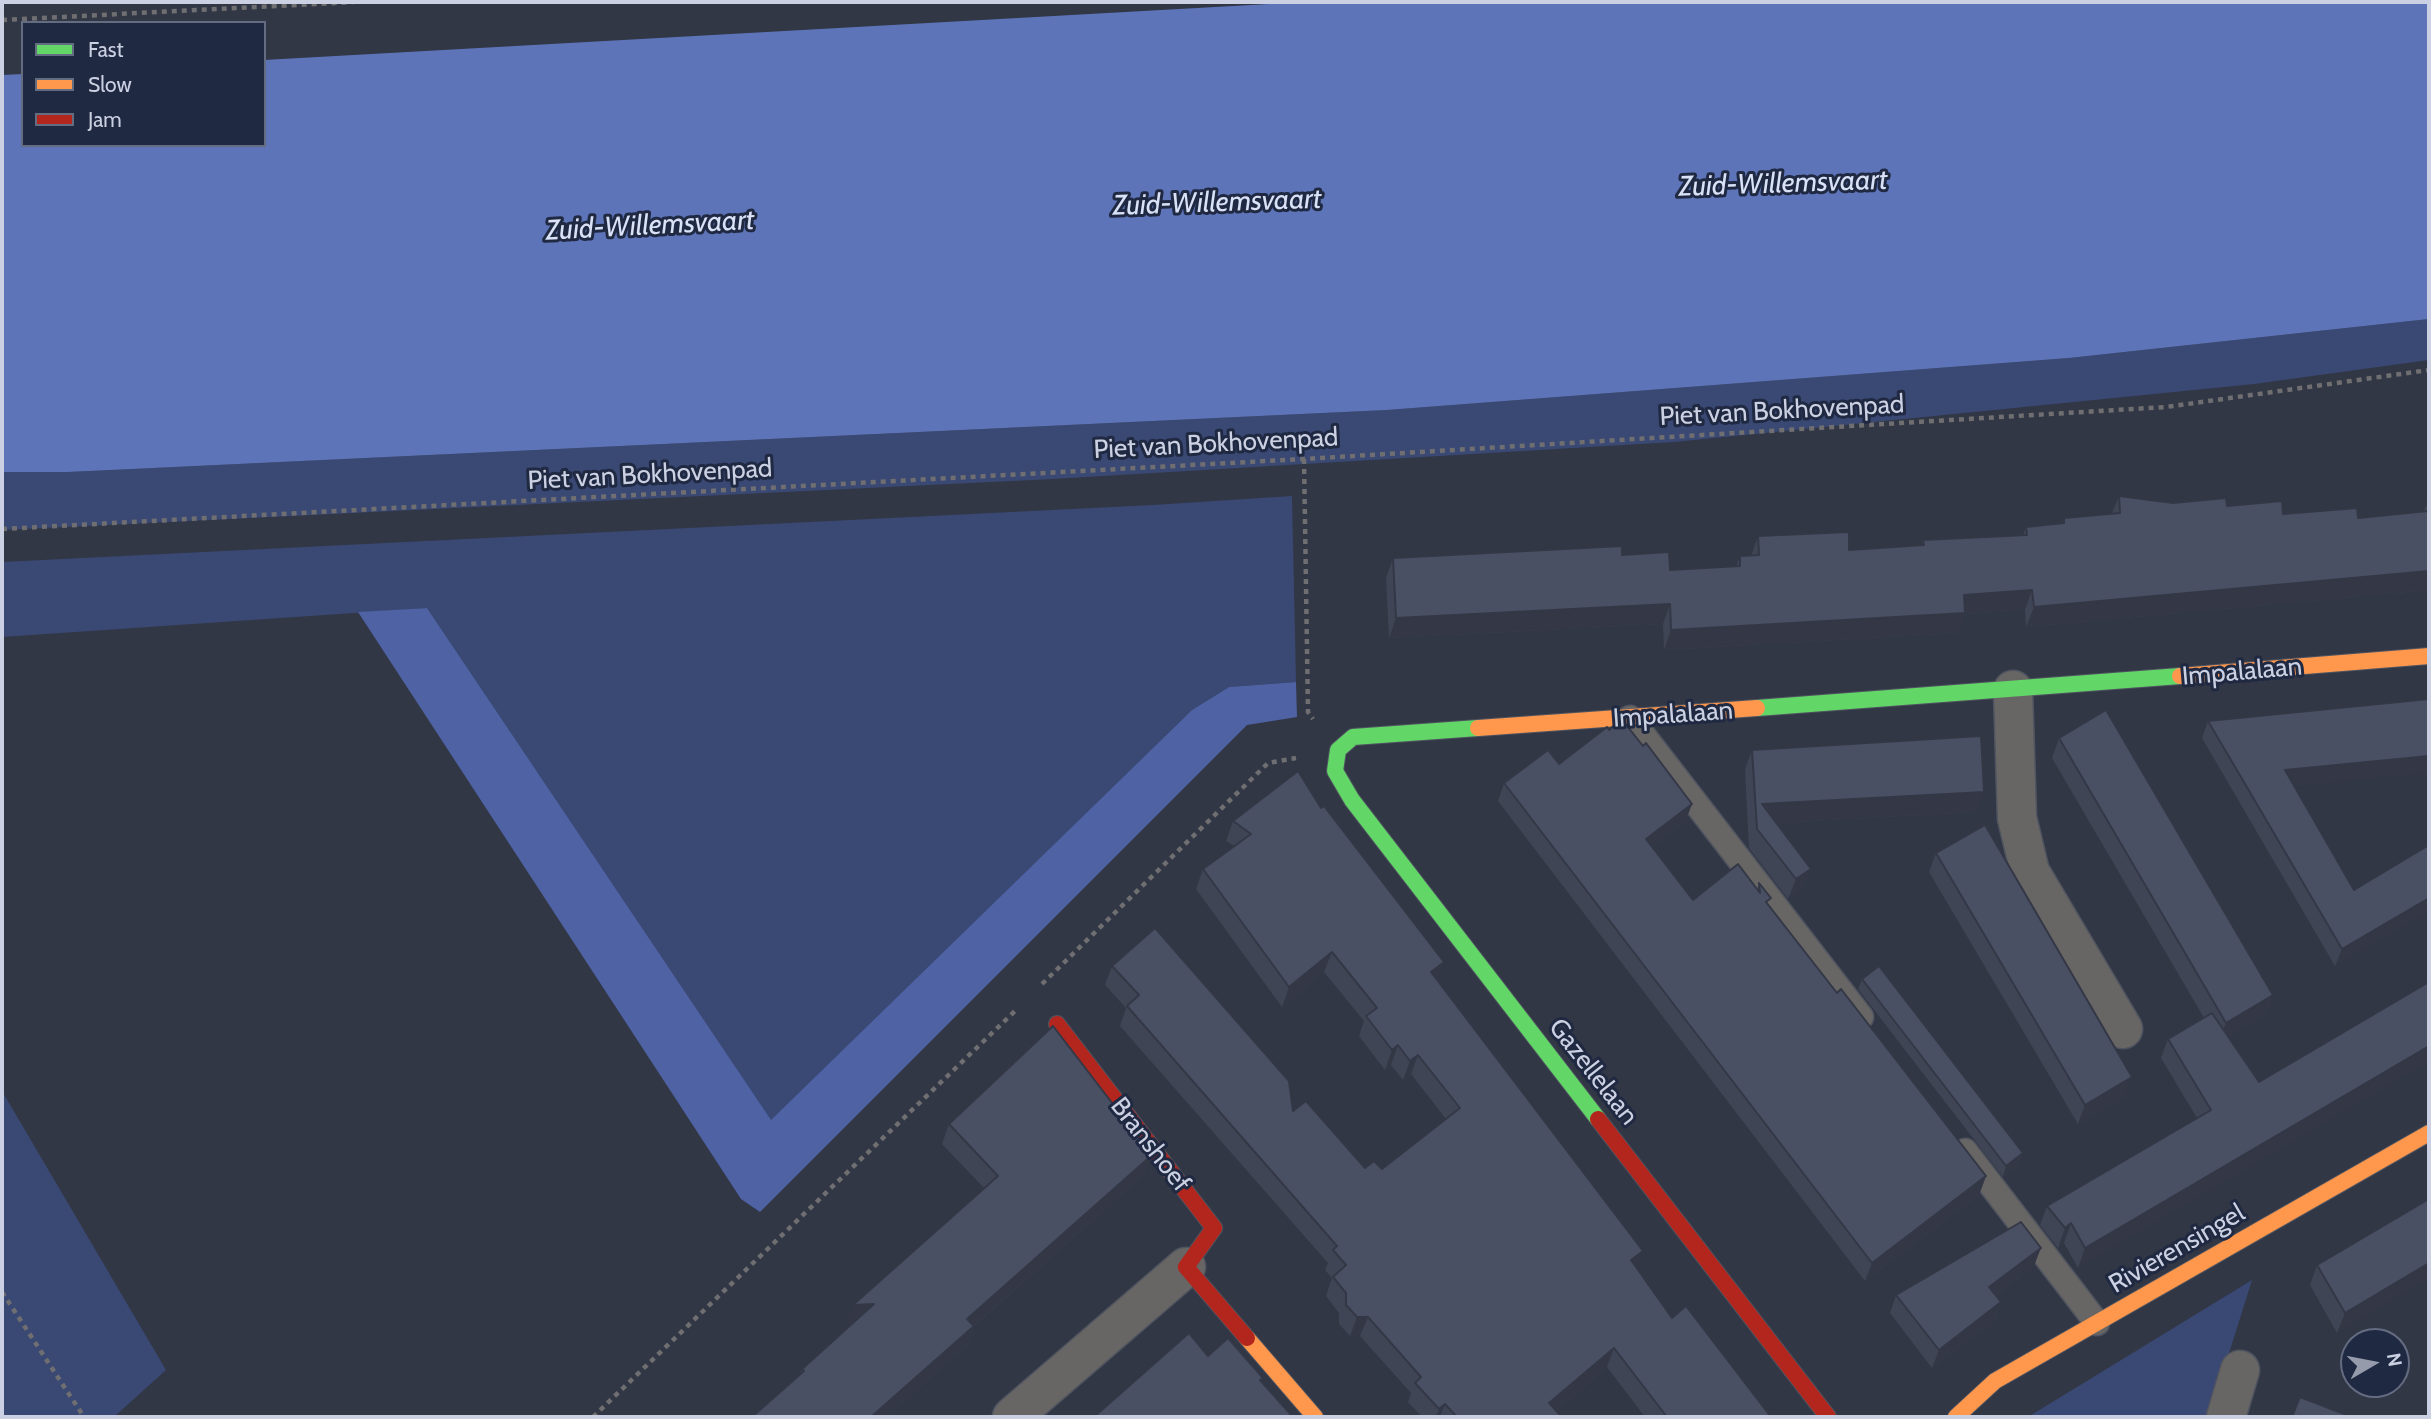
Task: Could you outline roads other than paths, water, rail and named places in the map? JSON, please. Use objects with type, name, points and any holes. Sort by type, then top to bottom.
[{"type":"street","name":"Impalalaan","points":[[1338,750],[1353,737],[2013,690],[2429,656]]},
{"type":"street","points":[[2013,690],[2017,818],[2030,872],[2123,1029]]},
{"type":"street","name":"Gazellelaan","points":[[1338,750],[1335,771],[1352,800],[1828,1417]]},
{"type":"street","name":"Branshoef","points":[[1012,1417],[1186,1267],[1214,1228],[1057,1024]]},
{"type":"street","name":"Rivierensingel","points":[[1956,1417],[1995,1381],[2429,1133]]},
{"type":"street","points":[[1186,1267],[1315,1417]]},
{"type":"street","points":[[2226,1417],[2239,1370]]},
{"type":"lane","points":[[1630,718],[1876,1037]]},
{"type":"lane","points":[[1952,1136],[2097,1323]]},
{"type":"water","name":"Zuid-Willemsvaart","points":[[1305,2],[2429,2],[2429,319],[2069,358],[1387,410],[68,472],[2,472],[2,75],[21,74],[21,147],[266,147],[266,60]]}]
